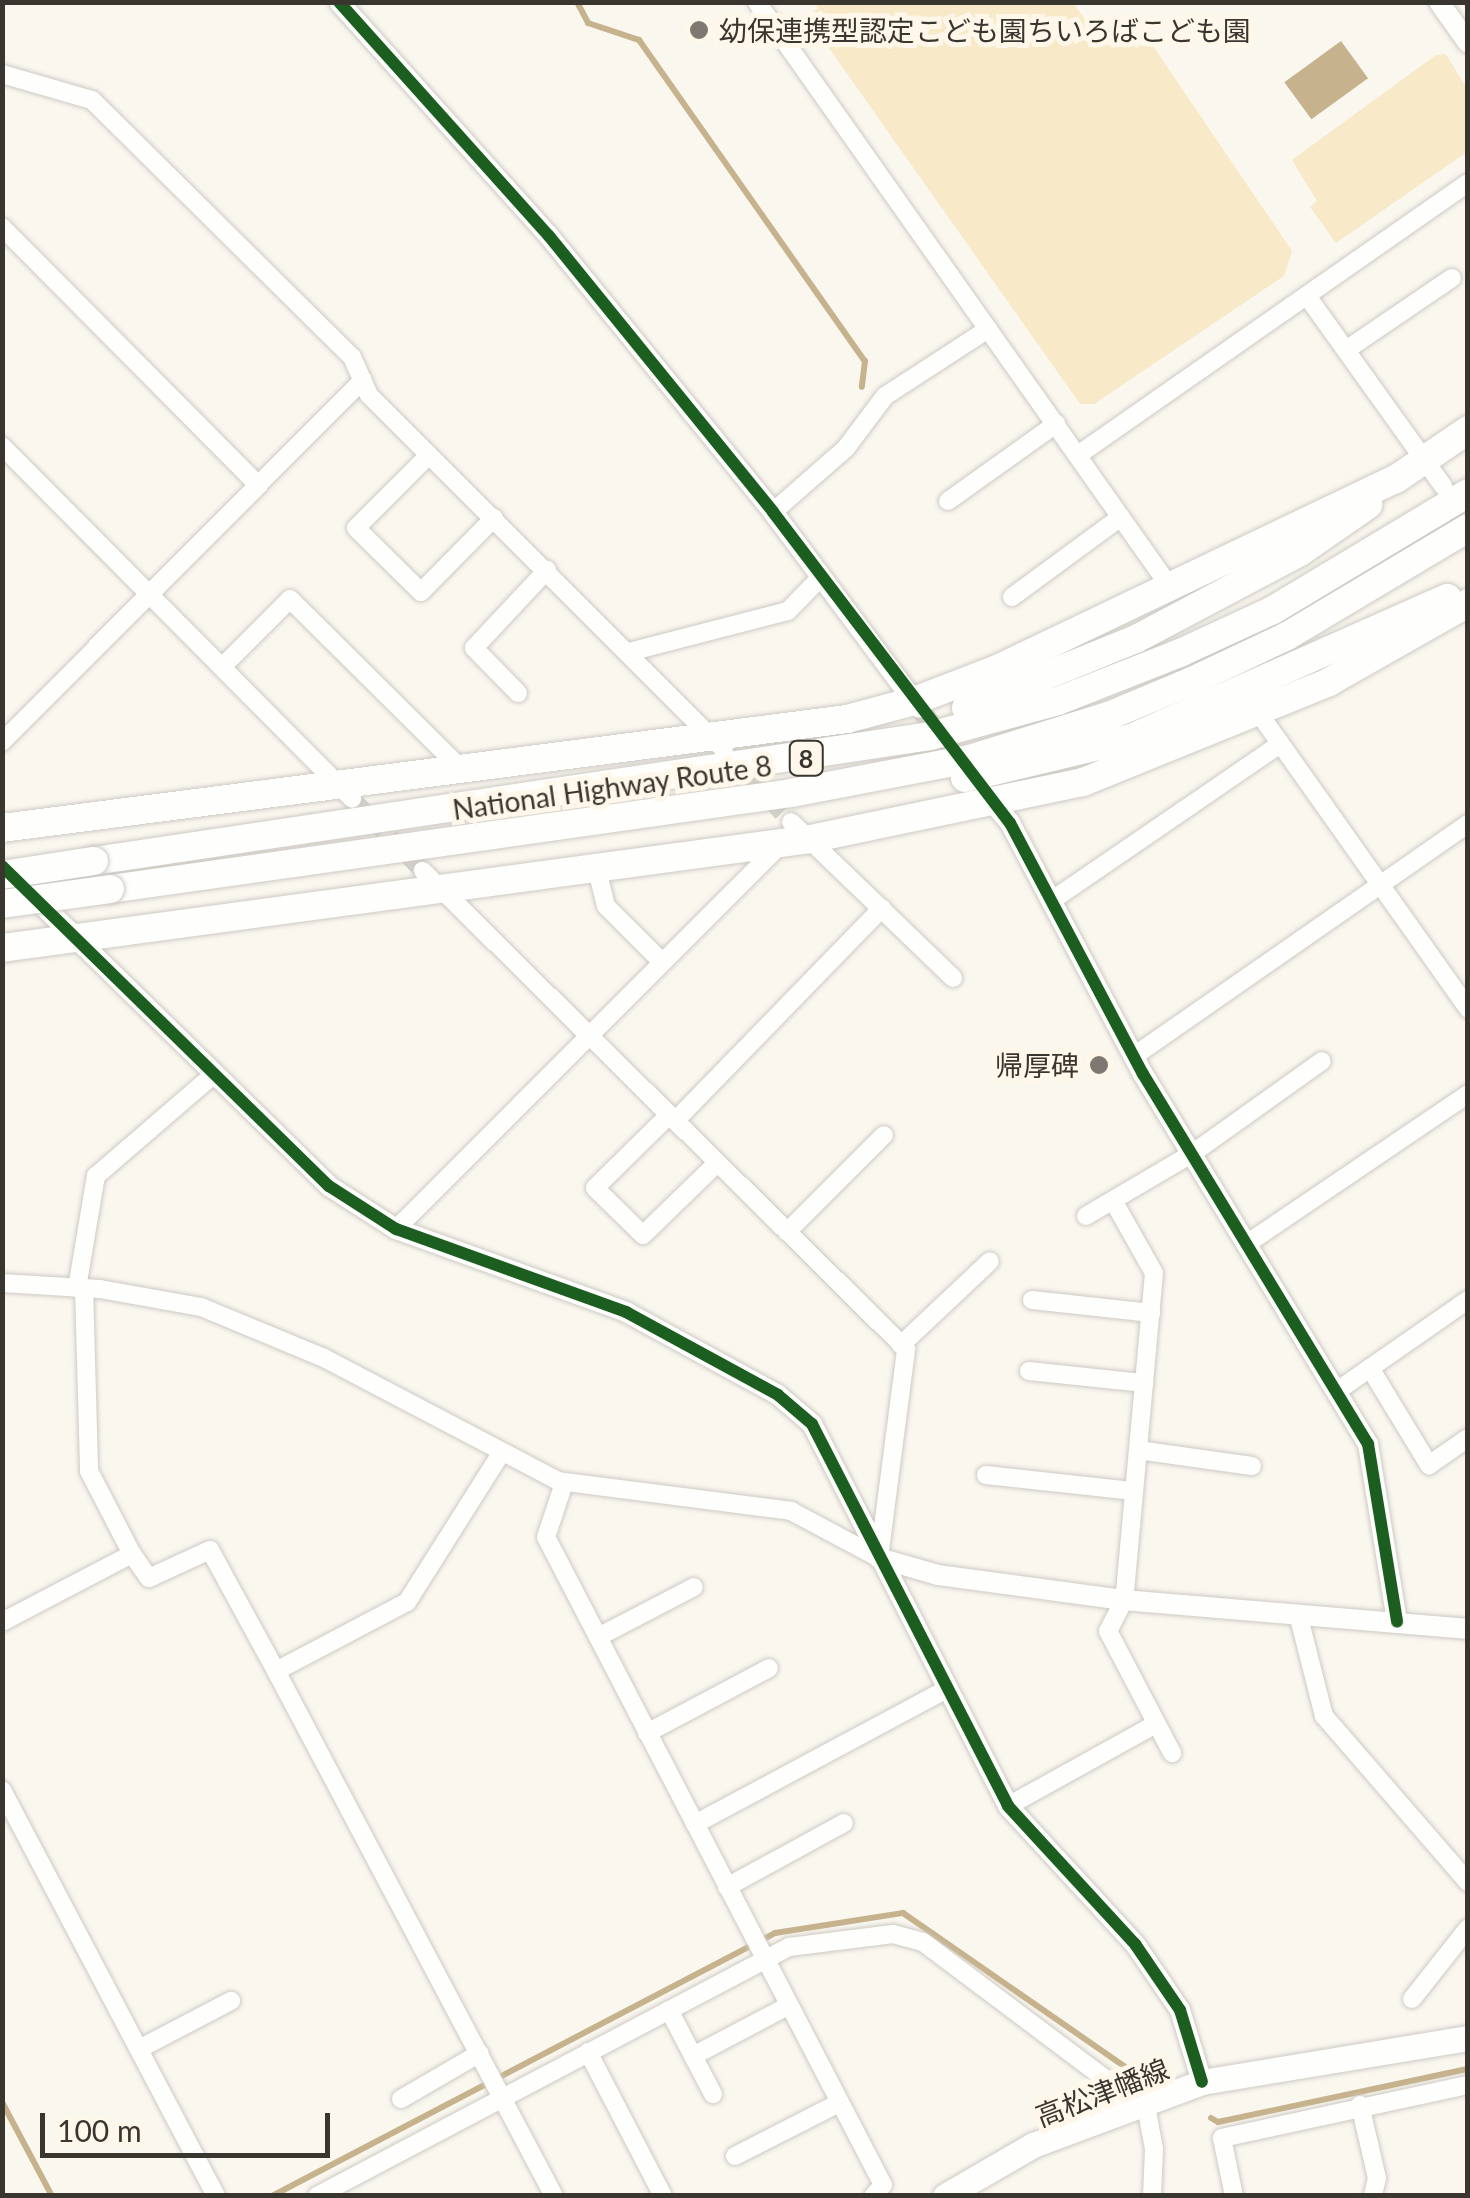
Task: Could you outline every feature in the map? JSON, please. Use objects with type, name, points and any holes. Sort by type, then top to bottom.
[{"type":"highway","points":[[2,828],[344,791],[458,766],[716,742],[916,704],[1396,478],[1468,430]]},
{"type":"highway","name":"8","points":[[760,766],[786,747],[973,706],[1136,639],[1300,552],[1396,478]]},
{"type":"highway","name":"National Highway Route 8","points":[[2,874],[760,766],[930,736],[1058,701],[1273,610],[1455,490]]},
{"type":"highway","name":"National Highway Route 8","points":[[2,904],[555,828],[912,771],[1094,720],[1287,636],[1468,528]]},
{"type":"highway","name":"8","points":[[555,828],[584,836],[824,803],[1071,754],[1210,706],[1468,590]]},
{"type":"highway","points":[[2,948],[432,881],[596,866],[794,835],[985,794],[1083,782],[1329,682],[1468,603]]},
{"type":"main road","name":"高松津幡線","points":[[944,2196],[1033,2145],[1136,2102],[1202,2082],[1468,2038]]},
{"type":"street","points":[[339,2],[549,236],[773,512],[916,704]]},
{"type":"street","points":[[756,2],[1170,587]]},
{"type":"street","points":[[1439,2],[1468,43]]},
{"type":"street","points":[[2,74],[92,100],[352,357],[369,395],[716,742]]},
{"type":"street","points":[[1078,456],[1468,183]]},
{"type":"street","points":[[2,226],[258,485]]},
{"type":"street","points":[[1346,350],[1452,278]]},
{"type":"street","points":[[1308,296],[1424,460],[1455,490]]},
{"type":"street","points":[[773,512],[846,448],[885,396],[988,329]]},
{"type":"street","points":[[2,742],[152,597],[363,380]]},
{"type":"street","points":[[948,501],[1056,424]]},
{"type":"street","points":[[2,446],[344,791]]},
{"type":"street","points":[[430,455],[356,528],[421,592],[494,518]]},
{"type":"street","points":[[1012,598],[1121,517]]},
{"type":"street","points":[[518,693],[474,648],[546,570]]},
{"type":"street","points":[[629,652],[788,611],[822,577]]},
{"type":"street","points":[[222,667],[290,599],[458,766]]},
{"type":"street","points":[[1258,712],[1468,1009]]},
{"type":"street","points":[[1051,900],[1280,744]]},
{"type":"street","points":[[985,794],[1051,900],[1134,1056],[1370,1454],[1397,1622]]},
{"type":"street","points":[[1134,1056],[1468,824]]},
{"type":"street","points":[[396,1229],[794,835],[882,908],[953,978]]},
{"type":"street","points":[[2,866],[328,1186],[396,1229],[590,1295],[778,1394],[824,1442],[1008,1806],[1135,1944],[1180,2010],[1202,2082]]},
{"type":"street","points":[[596,866],[606,906],[662,962]]},
{"type":"street","points":[[432,881],[901,1345]]},
{"type":"street","points":[[717,1162],[643,1235],[596,1188],[672,1118],[882,908]]},
{"type":"street","points":[[1086,1216],[1193,1152],[1322,1060]]},
{"type":"street","points":[[213,1075],[96,1176],[81,1288],[89,1471],[132,1554],[150,1578],[210,1550],[554,2196]]},
{"type":"street","points":[[1248,1243],[1468,1094]]},
{"type":"street","points":[[787,1232],[884,1135]]},
{"type":"street","points":[[1114,1202],[1154,1273],[1124,1600],[1108,1632],[1172,1753]]},
{"type":"street","points":[[880,1558],[901,1345],[990,1261]]},
{"type":"street","points":[[2,1284],[81,1288],[200,1306],[324,1358],[500,1455],[564,1482],[791,1511],[880,1558],[938,1575],[1124,1600],[1468,1629]]},
{"type":"street","points":[[1032,1300],[1150,1313]]},
{"type":"street","points":[[1336,1391],[1468,1300]]},
{"type":"street","points":[[1370,1368],[1429,1465],[1468,1438]]},
{"type":"street","points":[[1029,1372],[1144,1382]]},
{"type":"street","points":[[1138,1450],[1252,1466]]},
{"type":"street","points":[[276,1671],[407,1602],[500,1455]]},
{"type":"street","points":[[986,1475],[1134,1491]]},
{"type":"street","points":[[564,1482],[546,1537],[883,2185],[872,2196]]},
{"type":"street","points":[[2,1622],[132,1554]]},
{"type":"street","points":[[598,1637],[694,1587]]},
{"type":"street","points":[[1298,1614],[1324,1716],[1468,1882]]},
{"type":"street","points":[[647,1733],[769,1668]]},
{"type":"street","points":[[694,1824],[947,1689]]},
{"type":"street","points":[[1008,1806],[1156,1724]]},
{"type":"street","points":[[2,1790],[216,2196]]},
{"type":"street","points":[[726,1887],[844,1823]]},
{"type":"street","points":[[1412,1999],[1468,1928]]},
{"type":"street","points":[[318,2196],[496,2085],[588,2052],[669,2010],[758,1948],[893,1934],[923,1942],[1136,2102],[1154,2149],[1152,2196]]},
{"type":"street","points":[[139,2049],[231,2001]]},
{"type":"street","points":[[693,2056],[788,2006]]},
{"type":"street","points":[[669,2010],[713,2094]]},
{"type":"street","points":[[588,2052],[663,2196]]},
{"type":"street","points":[[401,2099],[480,2053]]},
{"type":"street","points":[[1234,2196],[1222,2138],[1360,2105],[1468,2086]]},
{"type":"street","points":[[735,2156],[839,2102]]},
{"type":"street","points":[[1360,2105],[1378,2178],[1373,2196]]},
{"type":"shaded area","points":[[814,3],[1073,3],[1103,45],[1153,46],[1292,251],[1284,276],[1094,404],[1080,404],[807,17],[818,8]]},
{"type":"shaded area","points":[[1341,41],[1368,78],[1311,119],[1284,82]]},
{"type":"shaded area","points":[[1446,54],[1467,89],[1467,152],[1336,243],[1310,207],[1317,201],[1292,160],[1436,55]]},
{"type":"waterway","points":[[577,2],[588,23],[639,40],[865,361],[862,387]]},
{"type":"waterway","points":[[272,2196],[775,1933],[903,1913],[1131,2071]]},
{"type":"waterway","points":[[1211,2118],[1218,2122],[1468,2069]]},
{"type":"waterway","points":[[2,2102],[52,2196]]},
{"type":"tunnel","points":[[919,708],[967,770]]},
{"type":"tunnel","points":[[733,760],[791,822]]},
{"type":"tunnel","points":[[352,799],[423,871]]},
{"type":"cycle path","points":[[339,2],[549,236],[773,512],[1010,823],[1143,1074],[1368,1444],[1397,1622]]},
{"type":"cycle path","points":[[2,866],[329,1186],[396,1229],[626,1312],[778,1395],[812,1424],[1008,1806],[1135,1944],[1180,2010],[1202,2082]]},
{"type":"place","name":"幼保連携型認定こども園ちいろばこども園","points":[[699,30]]},
{"type":"place","name":"帰厚碑","points":[[1099,1065]]}]
